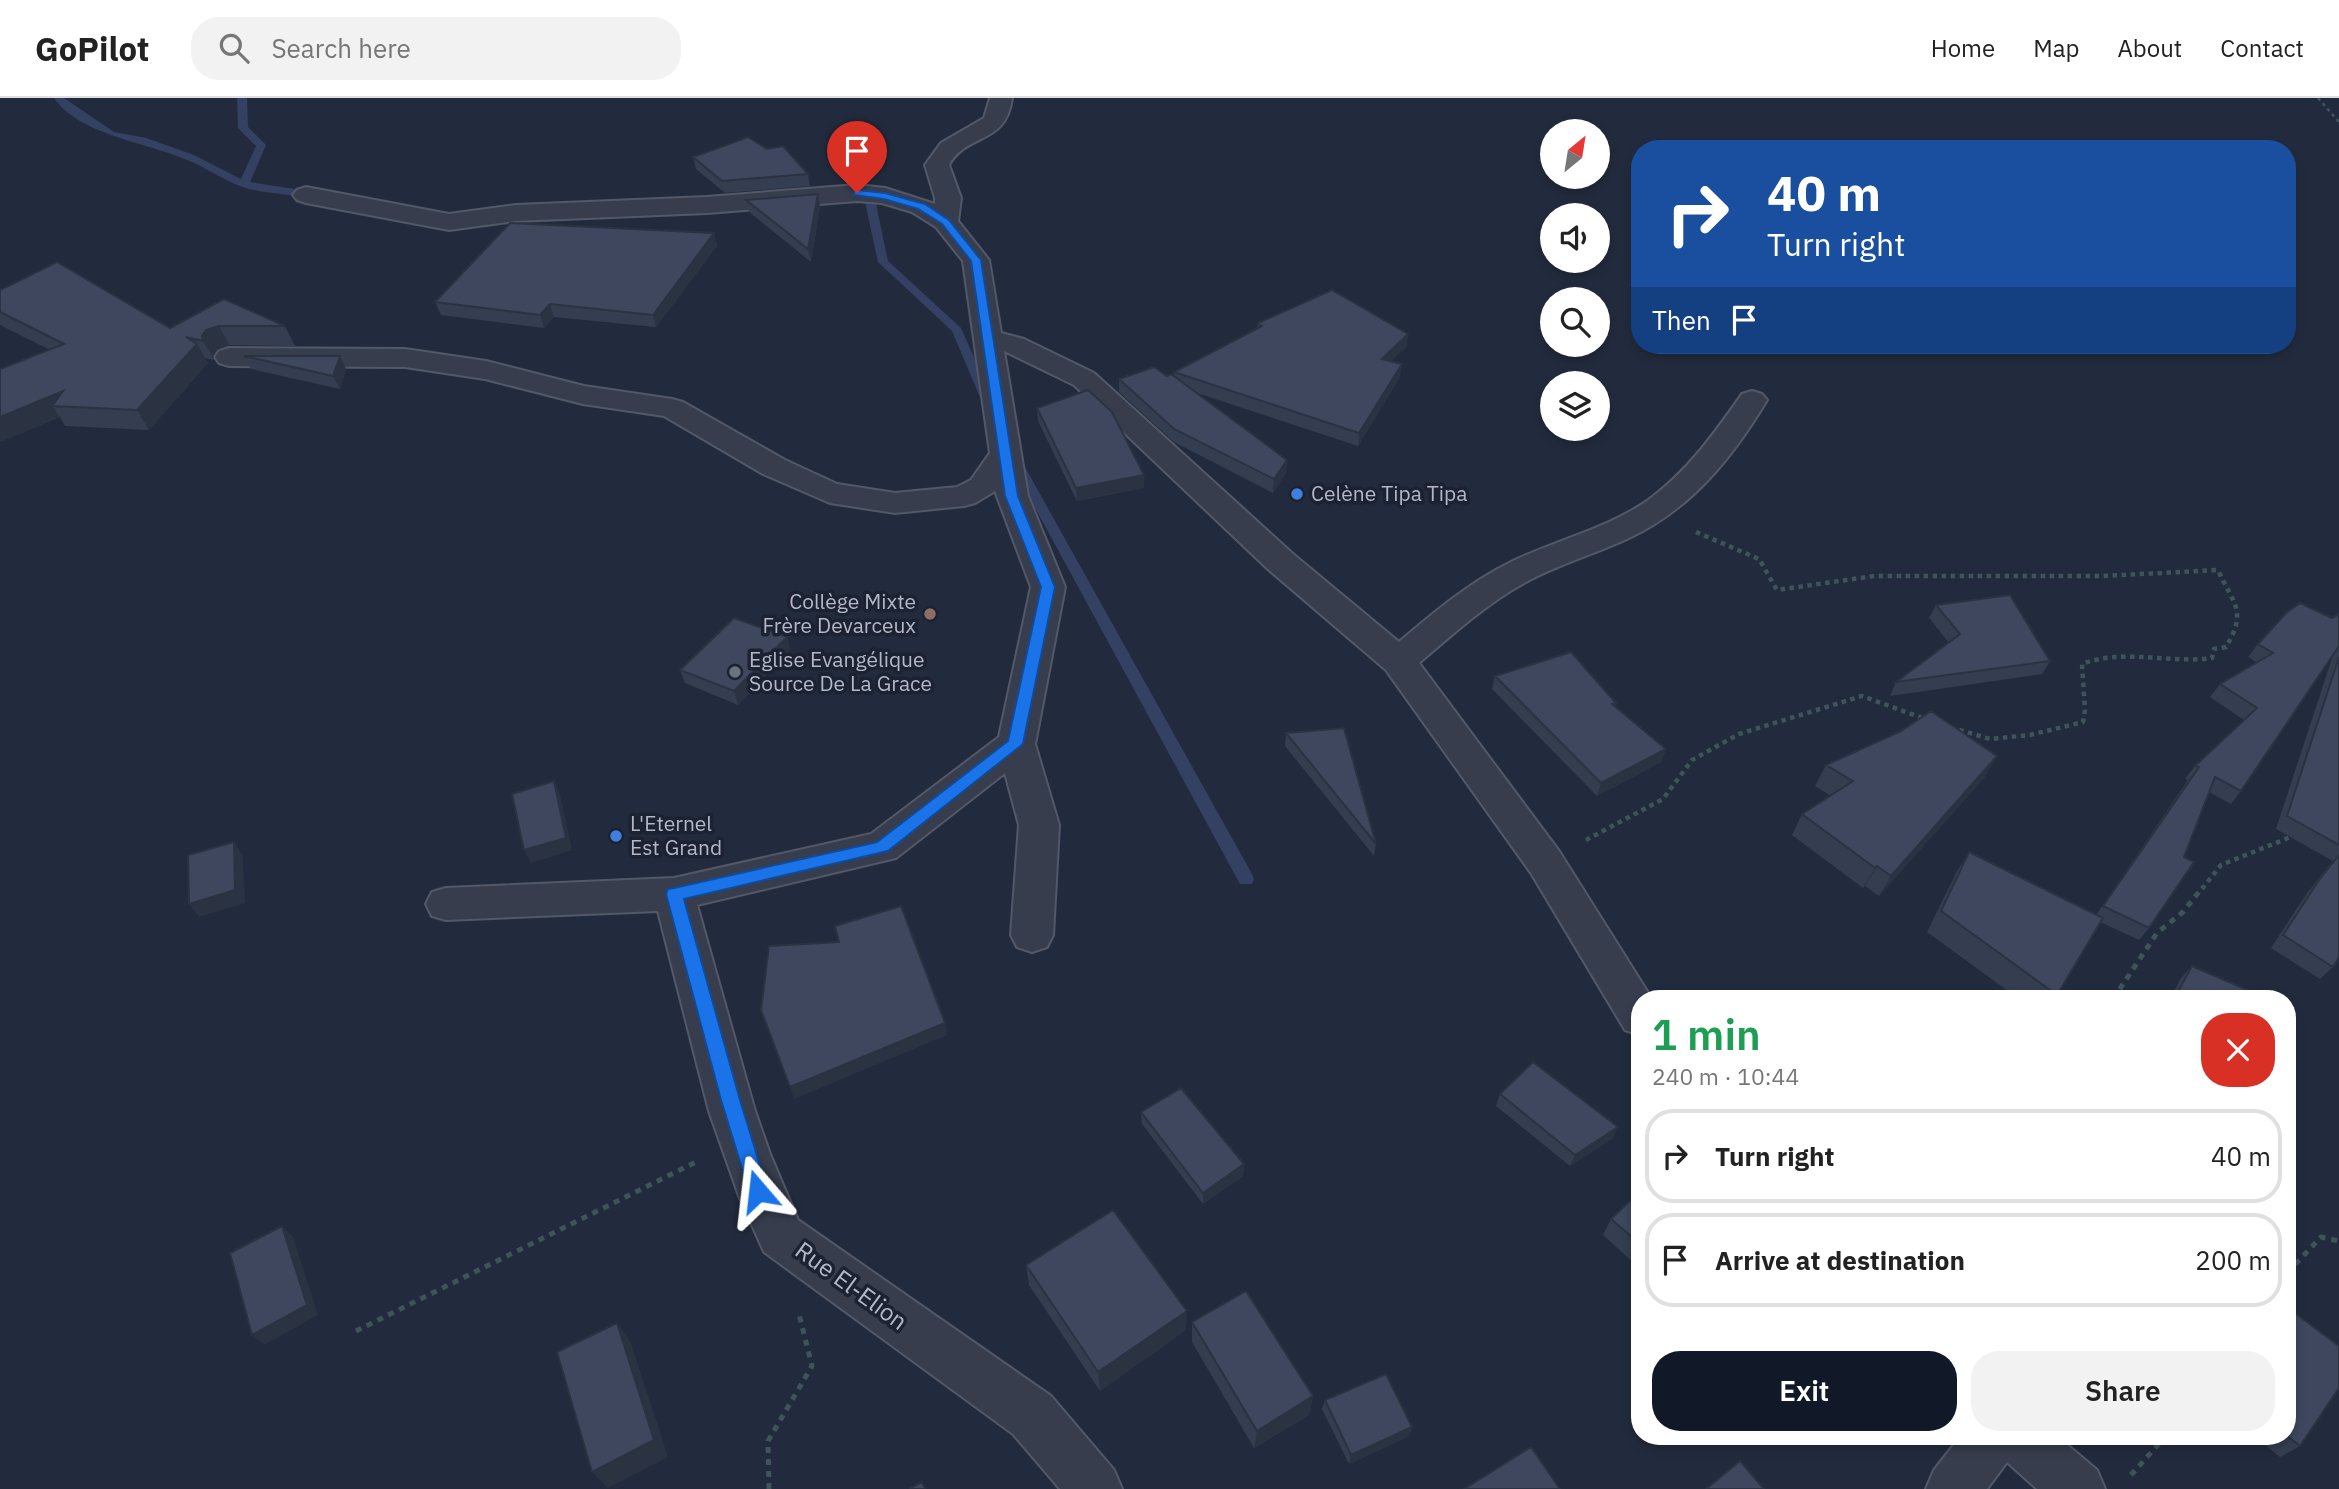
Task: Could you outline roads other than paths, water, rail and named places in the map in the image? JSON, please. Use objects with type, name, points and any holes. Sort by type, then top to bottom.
[{"type":"street","points":[[945,222],[948,198],[937,165],[941,155],[958,142],[987,128],[998,116],[1002,98]]},
{"type":"street","points":[[306,195],[449,222],[516,213],[707,205],[857,193],[885,196],[921,207],[945,222],[976,260],[1012,496],[1048,587],[1016,744],[1039,825],[1032,934]]},
{"type":"street","points":[[986,338],[1014,345],[1084,379],[1281,562],[1399,661],[1545,862],[1631,1002]]},
{"type":"street","points":[[229,357],[405,358],[486,370],[583,395],[672,408],[774,467],[830,493],[895,503],[964,496],[982,487],[1005,454]]},
{"type":"street","points":[[1399,661],[1468,601],[1516,573],[1619,531],[1671,501],[1732,436],[1752,400]]},
{"type":"street","points":[[446,904],[674,894],[882,847],[1016,744]]},
{"type":"street","name":"Rue El-Elion","points":[[674,894],[758,1191],[781,1236],[1032,1416],[1095,1489]]},
{"type":"street","points":[[1953,1489],[1987,1445]]},
{"type":"street","points":[[2032,1445],[2103,1484]]},
{"type":"waterway","points":[[59,98],[63,104],[111,134],[143,140],[190,157],[244,184]]},
{"type":"waterway","points":[[242,98],[243,128],[261,145],[244,184]]},
{"type":"waterway","points":[[244,184],[314,195]]},
{"type":"waterway","points":[[852,199],[870,199],[883,262],[957,330],[988,402]]},
{"type":"waterway","points":[[1015,460],[1246,879]]},
{"type":"place","name":"Celène Tipa Tipa","points":[[1297,494]]},
{"type":"place","name":"Collège Mixte Frère Devarceux","points":[[930,614]]},
{"type":"place","name":"Eglise Evangélique Source De La Grace","points":[[735,672]]},
{"type":"place","name":"L'Eternel Est Grand","points":[[616,836]]}]
